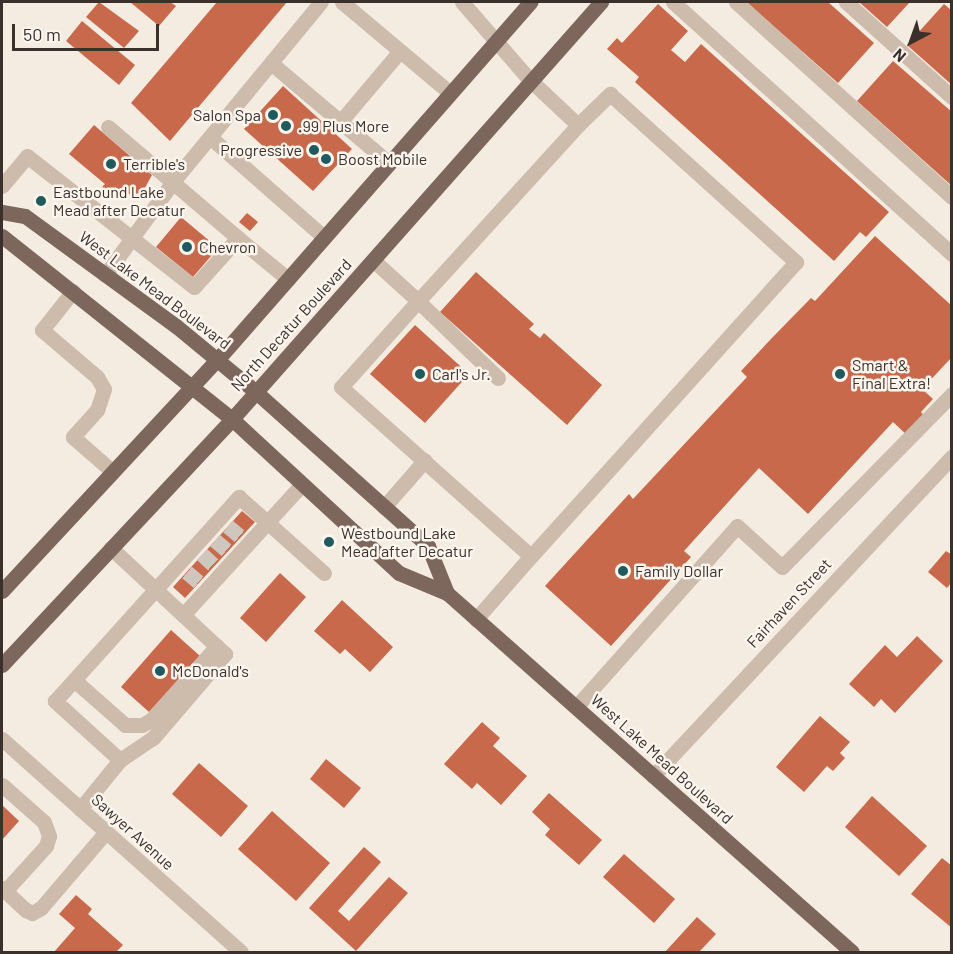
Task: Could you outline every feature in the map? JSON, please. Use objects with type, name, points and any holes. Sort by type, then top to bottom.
[{"type":"main road","name":"North Decatur Boulevard","points":[[2,591],[217,360],[530,2]]},
{"type":"main road","name":"North Decatur Boulevard","points":[[2,665],[232,419],[529,79],[601,2]]},
{"type":"main road","name":"West Lake Mead Boulevard","points":[[2,212],[25,216],[217,360],[256,392],[428,546],[447,593]]},
{"type":"main road","name":"West Lake Mead Boulevard","points":[[2,236],[232,419],[399,573],[447,593],[852,952]]},
{"type":"street","points":[[105,275],[173,182],[321,2]]},
{"type":"street","points":[[342,2],[450,93]]},
{"type":"street","points":[[462,2],[498,39],[529,79],[578,125]]},
{"type":"street","points":[[673,2],[951,254]]},
{"type":"street","points":[[736,2],[951,197]]},
{"type":"street","points":[[846,2],[951,97]]},
{"type":"street","points":[[340,122],[400,51]]},
{"type":"street","points":[[270,63],[389,164]]},
{"type":"street","points":[[476,619],[796,262],[610,94],[578,125],[340,387],[531,556]]},
{"type":"street","points":[[108,128],[288,279]]},
{"type":"street","points":[[210,137],[324,237]]},
{"type":"street","points":[[2,186],[27,156],[132,236],[159,263],[194,287],[238,238]]},
{"type":"street","points":[[373,260],[498,378]]},
{"type":"street","points":[[73,291],[42,330],[97,377],[104,388],[98,410],[74,437],[113,472]]},
{"type":"street","points":[[576,708],[737,526],[783,567],[951,394]]},
{"type":"street","name":"Fairhaven Street","points":[[653,776],[951,456]]},
{"type":"street","points":[[384,507],[425,460]]},
{"type":"street","points":[[183,615],[218,569],[245,540],[267,523],[303,484]]},
{"type":"street","points":[[120,760],[55,701],[155,589],[182,568],[198,551],[224,522],[239,497],[324,573]]},
{"type":"street","points":[[80,809],[120,760],[153,738],[225,654],[111,548]]},
{"type":"street","points":[[74,680],[125,725],[142,725],[151,720],[217,646]]},
{"type":"street","name":"Sawyer Avenue","points":[[2,739],[241,952]]},
{"type":"street","points":[[2,785],[44,822],[49,836],[46,846],[3,889],[32,913],[41,908],[106,832]]},
{"type":"building","points":[[99,2],[139,31],[124,48],[86,17]]},
{"type":"building","points":[[130,2],[170,2],[176,6],[159,26]]},
{"type":"building","points":[[217,2],[287,2],[170,141],[131,103]]},
{"type":"building","points":[[746,2],[828,2],[874,43],[838,83]]},
{"type":"building","points":[[859,2],[910,2],[887,27]]},
{"type":"building","points":[[658,4],[688,31],[671,50],[685,62],[701,44],[889,212],[866,237],[860,232],[834,261],[635,82],[639,77],[607,49],[617,38],[622,43]]},
{"type":"building","points":[[944,4],[952,11],[952,85],[907,45]]},
{"type":"building","points":[[82,21],[135,65],[119,85],[66,41]]},
{"type":"building","points":[[893,61],[952,112],[952,186],[857,101]]},
{"type":"building","points":[[283,86],[352,149],[313,191],[244,129]]},
{"type":"building","name":"Terrible's","points":[[94,125],[152,175],[142,193],[112,196],[102,187],[105,184],[69,154]]},
{"type":"building","points":[[247,213],[258,222],[250,231],[239,222]]},
{"type":"building","points":[[181,217],[218,248],[193,277],[156,247]]},
{"type":"building","name":"Smart & Final Extra!","points":[[875,236],[952,306],[952,357],[922,389],[933,399],[921,412],[926,418],[909,437],[893,422],[808,514],[759,468],[684,551],[691,557],[611,646],[545,586],[629,494],[633,499],[747,377],[741,371],[770,340],[811,298],[815,301]]},
{"type":"building","points":[[476,272],[534,324],[529,329],[540,338],[544,333],[602,385],[567,425],[440,312]]},
{"type":"building","name":"Carl's Jr.","points":[[415,325],[469,374],[425,423],[370,374]]},
{"type":"building","points":[[242,511],[255,522],[185,598],[173,587]]},
{"type":"building","points":[[946,551],[952,555],[952,582],[947,588],[928,572]]},
{"type":"building","points":[[280,573],[306,597],[266,642],[240,618]]},
{"type":"building","points":[[342,600],[393,647],[370,672],[345,649],[340,654],[314,631]]},
{"type":"building","name":"McDonald's","points":[[171,630],[200,656],[149,712],[121,687]]},
{"type":"building","points":[[917,636],[943,661],[895,713],[881,699],[874,707],[849,684],[885,645],[897,657]]},
{"type":"building","points":[[820,716],[850,742],[840,753],[845,758],[833,771],[827,766],[804,792],[776,767]]},
{"type":"building","points":[[482,722],[500,738],[493,746],[527,776],[501,805],[477,783],[472,789],[444,764]]},
{"type":"building","points":[[326,759],[361,788],[344,808],[310,779]]},
{"type":"building","points":[[199,763],[248,806],[221,837],[172,794]]},
{"type":"building","points":[[549,793],[602,840],[579,865],[545,835],[550,829],[532,812]]},
{"type":"building","points":[[872,796],[927,846],[899,876],[845,827]]},
{"type":"building","points":[[2,805],[19,821],[2,840]]},
{"type":"building","points":[[272,811],[330,863],[296,901],[238,849]]},
{"type":"building","points":[[364,847],[381,862],[338,911],[349,921],[389,877],[408,893],[356,951],[309,908]]},
{"type":"building","points":[[624,854],[675,899],[654,923],[603,877]]},
{"type":"building","points":[[942,858],[952,866],[952,928],[911,894]]},
{"type":"building","points":[[76,895],[92,909],[88,914],[123,945],[116,952],[54,952],[75,928],[59,914]]},
{"type":"building","points":[[697,917],[716,934],[699,952],[665,952]]},
{"type":"tunnel","points":[[228,526],[241,537]]},
{"type":"tunnel","points":[[215,540],[228,551]]},
{"type":"tunnel","points":[[202,554],[215,566]]},
{"type":"tunnel","points":[[187,572],[200,583]]},
{"type":"place","name":"Salon Spa","points":[[273,115]]},
{"type":"place","name":".99 Plus More","points":[[286,126]]},
{"type":"place","name":"Progressive","points":[[314,150]]},
{"type":"place","name":"Boost Mobile","points":[[326,159]]},
{"type":"place","name":"Terrible's","points":[[111,164]]},
{"type":"place","name":"Eastbound Lake Mead after Decatur","points":[[41,201]]},
{"type":"place","name":"Chevron","points":[[187,247]]},
{"type":"place","name":"Carl's Jr.","points":[[420,374]]},
{"type":"place","name":"Smart & Final Extra!","points":[[840,374]]},
{"type":"place","name":"Westbound Lake Mead after Decatur","points":[[329,542]]},
{"type":"place","name":"Family Dollar","points":[[623,571]]},
{"type":"place","name":"McDonald's","points":[[160,671]]}]
